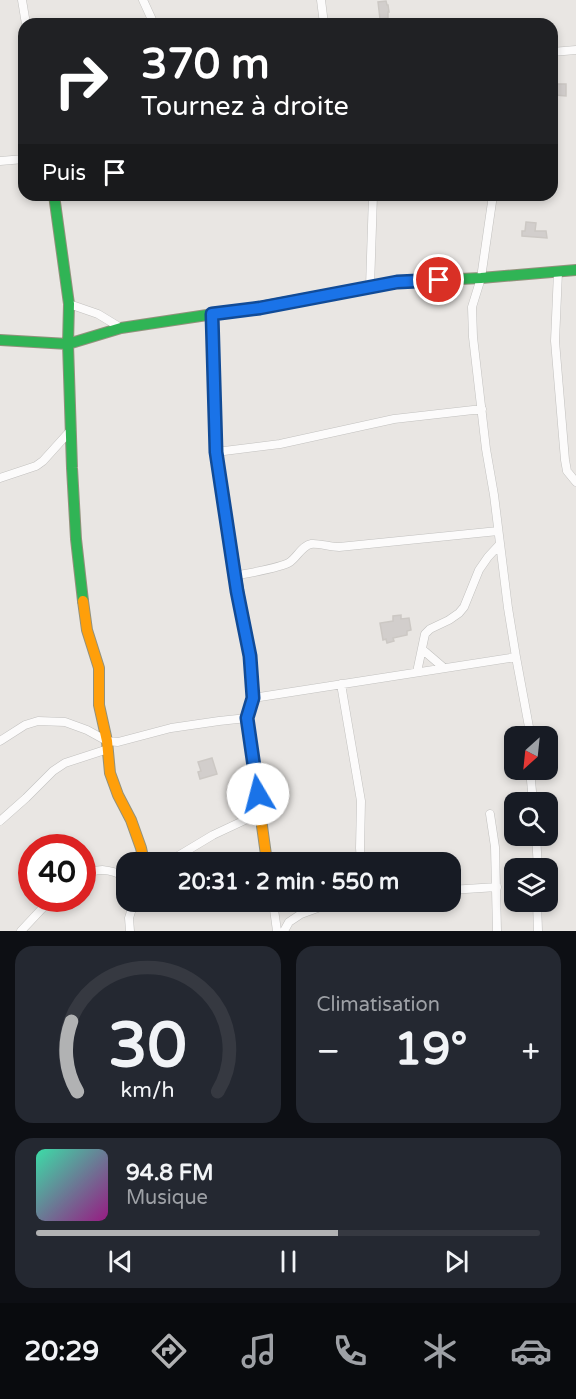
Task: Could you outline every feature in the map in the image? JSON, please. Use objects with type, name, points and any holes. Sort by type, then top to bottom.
[{"type":"street","points":[[22,0],[25,18]]},
{"type":"street","points":[[142,0],[151,18]]},
{"type":"street","points":[[321,0],[323,18]]},
{"type":"street","points":[[558,52],[576,50]]},
{"type":"street","points":[[0,161],[18,160]]},
{"type":"street","points":[[55,201],[69,304],[71,430],[76,539],[81,590],[87,630],[99,668],[99,705],[110,773],[131,820],[142,852]]},
{"type":"street","points":[[370,287],[374,201]]},
{"type":"street","points":[[492,201],[480,278],[472,307],[473,337],[486,449],[516,657],[529,726]]},
{"type":"street","points":[[0,340],[68,344],[121,327],[260,308],[397,282],[576,270]]},
{"type":"street","points":[[558,272],[555,341],[557,369],[567,471],[576,482]]},
{"type":"street","points":[[69,304],[99,314],[121,327]]},
{"type":"street","points":[[212,314],[216,452],[250,656],[253,698],[247,718],[266,852]]},
{"type":"street","points":[[216,452],[280,444],[394,419],[482,409]]},
{"type":"street","points":[[0,478],[36,466],[71,430]]},
{"type":"street","points":[[235,576],[286,564],[312,543],[328,547],[353,546],[498,531]]},
{"type":"street","points":[[417,672],[425,634],[459,614],[479,570],[500,544]]},
{"type":"street","points":[[423,650],[444,668]]},
{"type":"street","points":[[253,698],[516,657]]},
{"type":"street","points":[[341,684],[361,801],[360,852]]},
{"type":"street","points":[[0,821],[53,771],[65,763],[107,745],[171,728],[247,718]]},
{"type":"street","points":[[0,741],[25,725],[38,721],[65,722],[87,730],[107,745]]},
{"type":"street","points":[[185,852],[213,835],[260,813]]},
{"type":"street","points":[[490,814],[495,847],[497,931]]},
{"type":"street","points":[[96,869],[116,872]]},
{"type":"street","points":[[461,889],[497,887]]},
{"type":"street","points":[[21,931],[39,912]]},
{"type":"street","points":[[130,931],[131,912]]},
{"type":"street","points":[[274,912],[277,931]]},
{"type":"street","points":[[284,931],[289,922],[306,912]]},
{"type":"street","points":[[537,912],[538,931]]},
{"type":"building","points":[[386,1],[388,18],[380,18],[378,2]]},
{"type":"building","points":[[558,84],[566,84],[566,96],[558,95]]},
{"type":"building","points":[[526,222],[536,223],[535,231],[546,231],[547,238],[522,236]]},
{"type":"building","points":[[401,615],[401,619],[409,618],[411,630],[407,631],[407,635],[393,638],[394,641],[387,643],[386,639],[383,640],[380,623],[393,621],[393,616]]},
{"type":"building","points":[[212,758],[217,774],[200,779],[198,772],[201,771],[198,762]]},
{"type":"traffic: fast","points":[[55,201],[69,304],[72,468],[76,539],[83,601]]},
{"type":"traffic: fast","points":[[0,340],[68,344],[121,328],[260,307],[397,282],[576,270]]},
{"type":"traffic: slow","points":[[83,601],[87,630],[99,668],[99,705],[107,741],[110,773],[131,820],[142,852]]},
{"type":"traffic: slow","points":[[243,621],[250,656],[253,698],[247,718],[266,852]]},
{"type":"traffic: jam","points":[[212,314],[216,452],[243,621]]},
{"type":"route","points":[[258,794],[247,718],[253,698],[250,656],[237,591],[216,452],[212,314],[260,308],[397,282],[439,280]]}]
